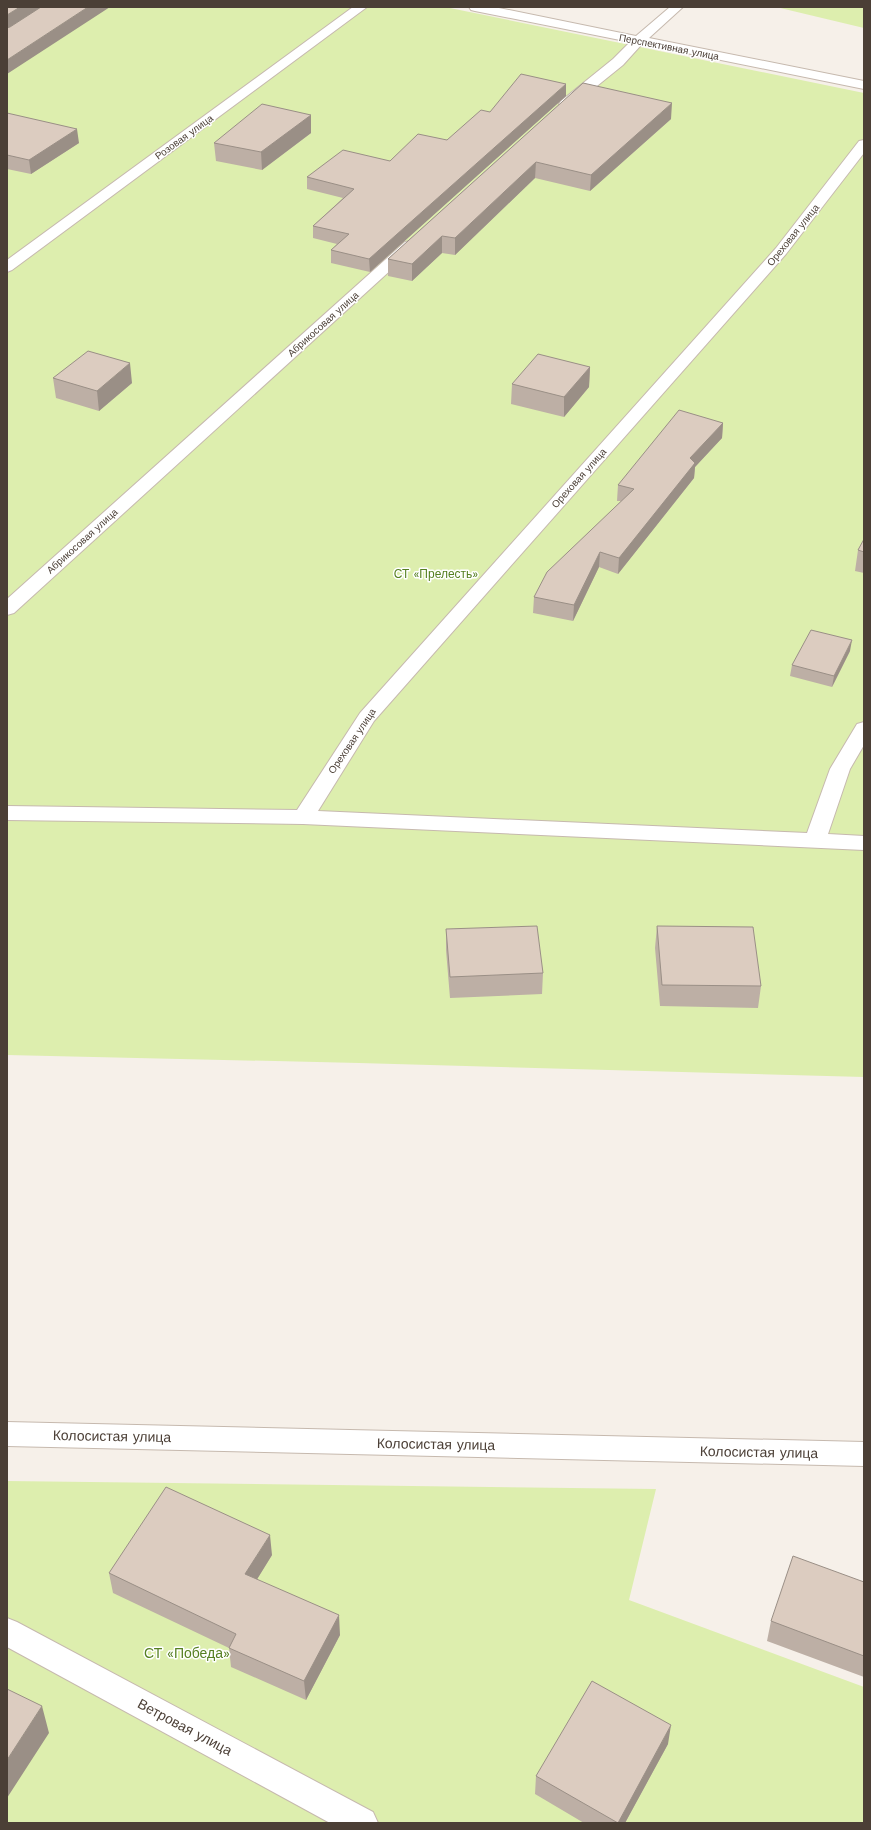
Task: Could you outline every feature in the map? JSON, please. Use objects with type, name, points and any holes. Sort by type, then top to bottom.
[{"type":"street","name":"Розовая улица","points":[[7,267],[361,7]]},
{"type":"street","points":[[558,112],[588,85],[618,62],[639,40],[677,7]]},
{"type":"street","name":"Перспективная улица","points":[[485,8],[864,85]]},
{"type":"street","name":"Ореховая улица","points":[[303,817],[367,717],[781,251],[864,144]]},
{"type":"street","name":"Абрикосовая улица","points":[[7,609],[422,235]]},
{"type":"street","points":[[815,840],[840,769],[864,728]]},
{"type":"street","points":[[7,813],[303,817],[864,843]]},
{"type":"street","name":"Колосистая улица","points":[[7,1434],[864,1454]]},
{"type":"street","name":"Ветровая улица","points":[[7,1632],[362,1823]]},
{"type":"green space","name":"СТ «Прелесть»","points":[[7,7],[445,7],[864,93],[864,1077],[7,1055]]},
{"type":"green space","points":[[776,7],[864,7],[864,28]]},
{"type":"green space","name":"СТ «Победа»","points":[[7,1481],[656,1489],[629,1600],[864,1687],[864,1823],[7,1823]]},
{"type":"building","points":[[7,7],[20,7],[7,15]]},
{"type":"building","points":[[41,7],[88,7],[7,60],[7,28]]},
{"type":"building","points":[[521,74],[566,84],[369,259],[331,250],[349,234],[313,226],[354,189],[307,177],[343,150],[390,161],[418,134],[447,140],[481,110],[490,112]]},
{"type":"building","points":[[583,83],[672,103],[591,175],[536,162],[455,238],[442,236],[412,264],[388,259]]},
{"type":"building","points":[[262,104],[311,115],[261,152],[214,143]]},
{"type":"building","points":[[7,113],[77,129],[29,160],[7,155]]},
{"type":"building","points":[[88,351],[130,363],[97,391],[53,378]]},
{"type":"building","points":[[538,354],[590,367],[564,397],[512,384]]},
{"type":"building","points":[[679,410],[723,423],[690,458],[695,463],[619,558],[600,552],[574,605],[534,597],[547,572],[634,489],[618,485]]},
{"type":"building","points":[[864,539],[864,552],[858,550]]},
{"type":"building","points":[[811,630],[852,640],[834,676],[792,665]]},
{"type":"building","points":[[537,926],[543,973],[450,977],[446,929]]},
{"type":"building","points":[[657,926],[753,927],[761,986],[662,985]]},
{"type":"building","points":[[166,1487],[270,1535],[245,1574],[339,1615],[304,1681],[229,1648],[236,1634],[109,1573]]},
{"type":"building","points":[[793,1556],[864,1582],[864,1656],[771,1621]]},
{"type":"building","points":[[592,1681],[671,1725],[618,1823],[536,1776]]},
{"type":"building","points":[[7,1689],[42,1706],[7,1760]]}]
